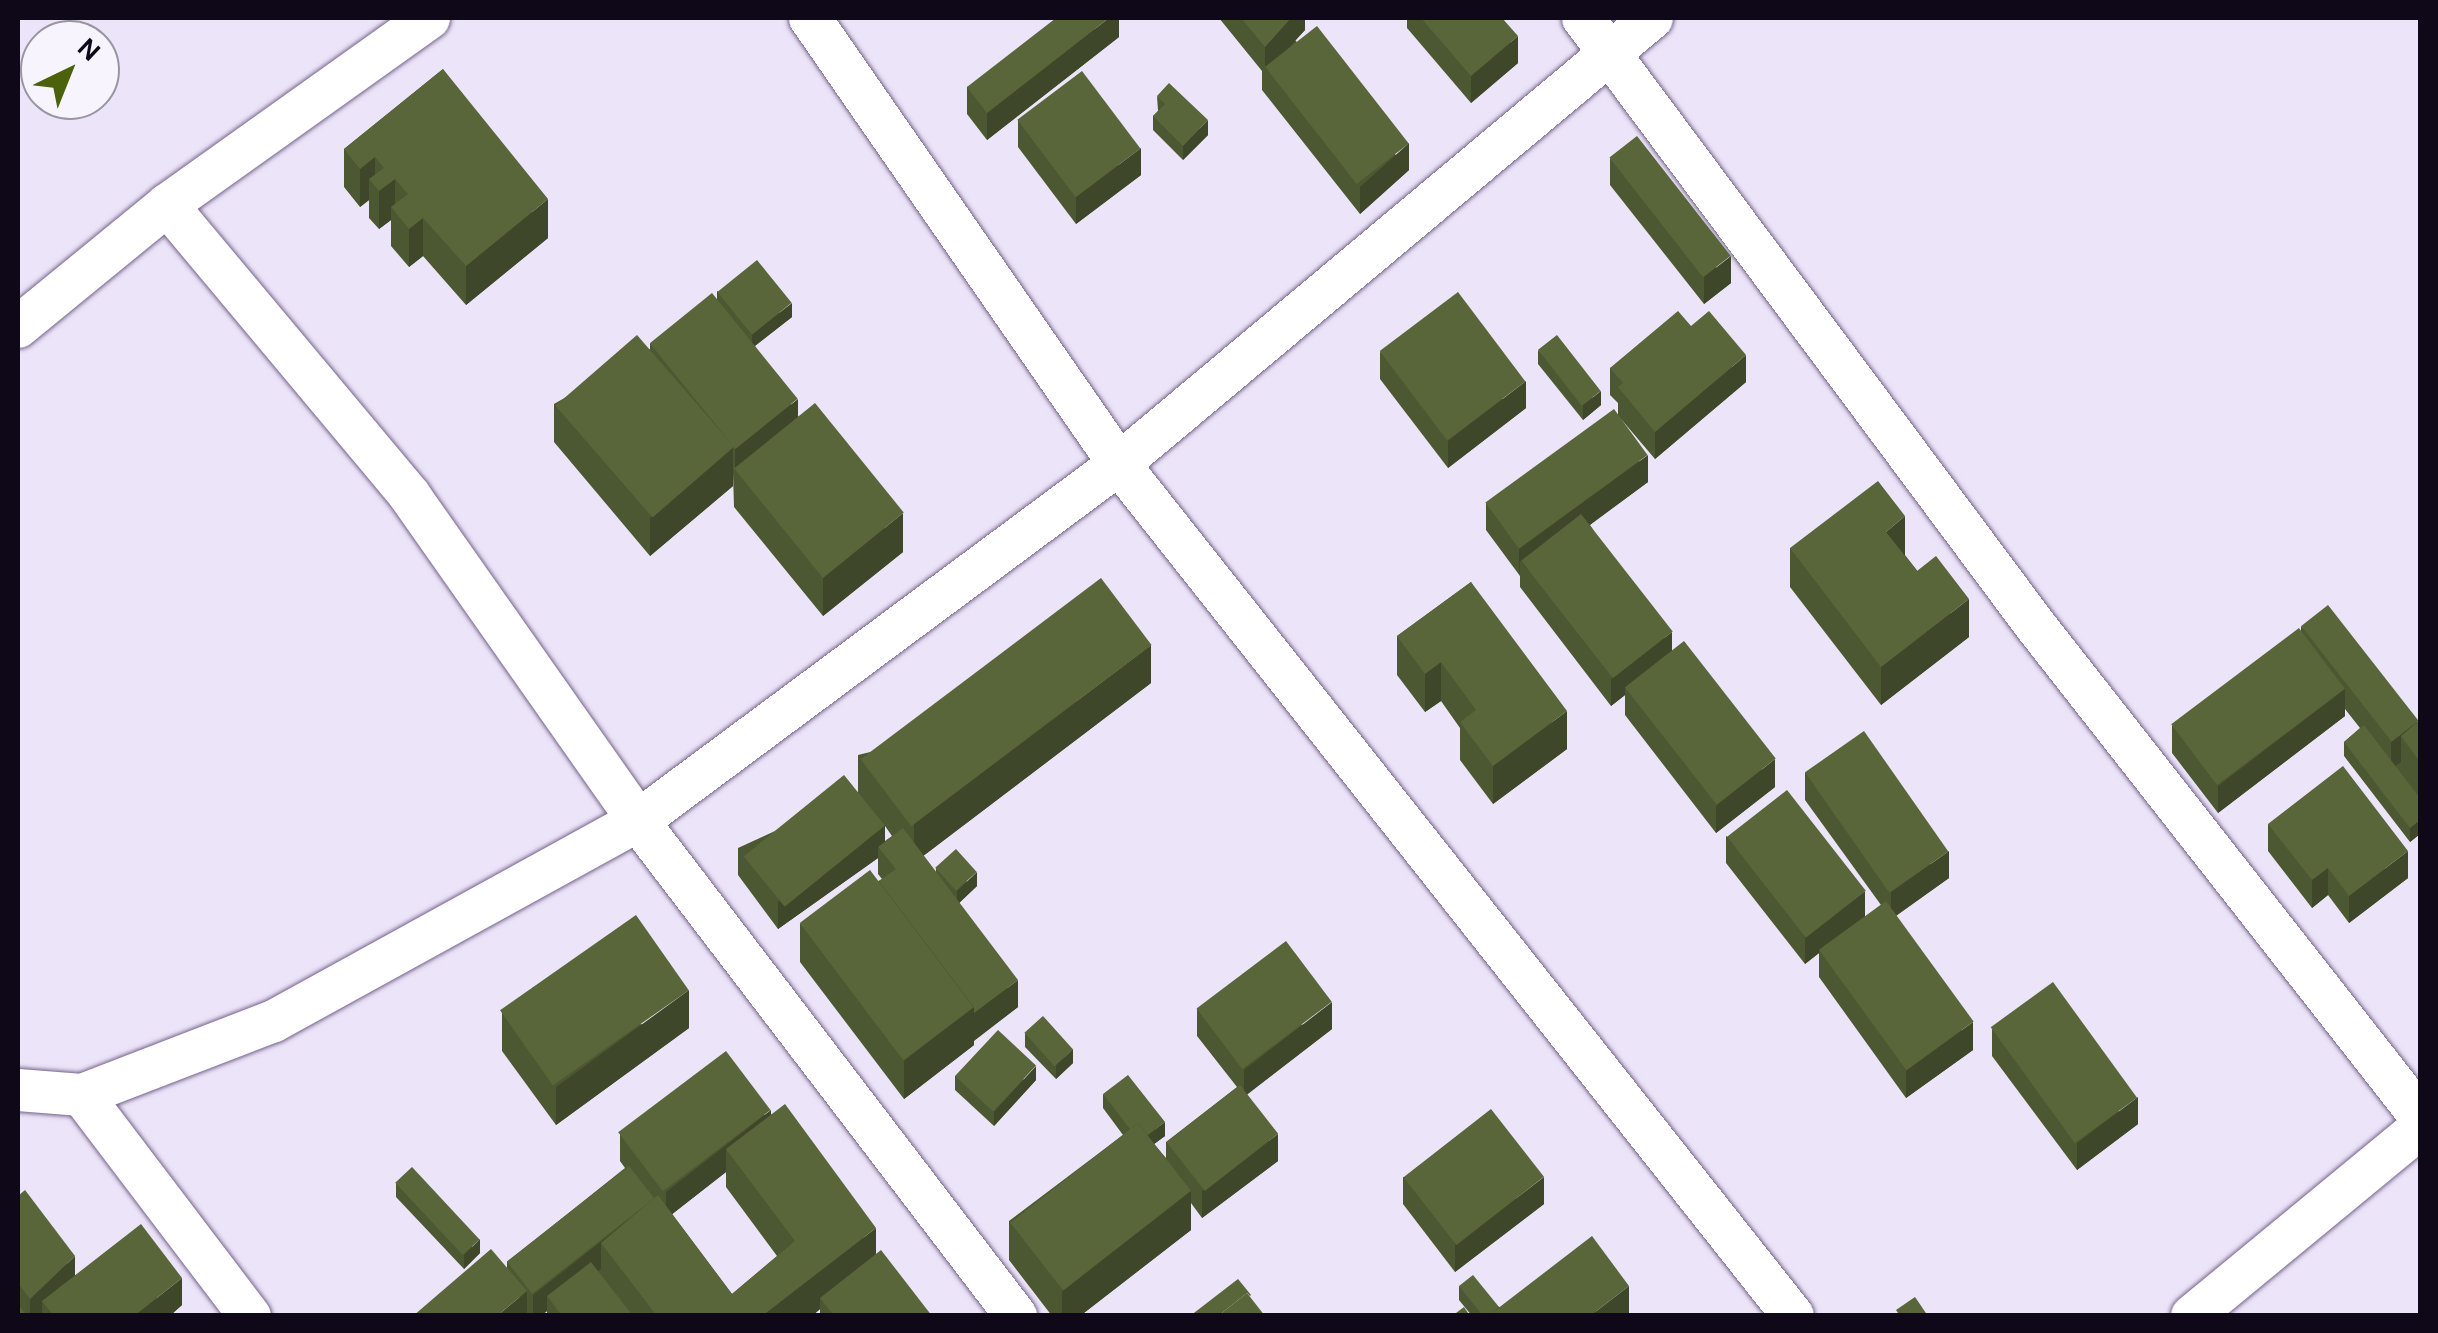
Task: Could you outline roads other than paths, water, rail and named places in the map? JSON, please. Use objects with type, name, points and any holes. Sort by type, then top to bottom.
[{"type":"street","points":[[18,328],[168,205],[429,18]]},
{"type":"street","points":[[810,18],[1119,464],[1793,1316]]},
{"type":"street","points":[[1583,18],[2035,625],[2420,1116]]},
{"type":"street","points":[[18,1090],[82,1095],[274,1021],[638,822],[1119,464],[1652,18]]},
{"type":"street","points":[[168,205],[410,496],[638,822],[1016,1316]]},
{"type":"street","points":[[82,1095],[250,1316]]},
{"type":"street","points":[[2192,1316],[2420,1128]]}]
